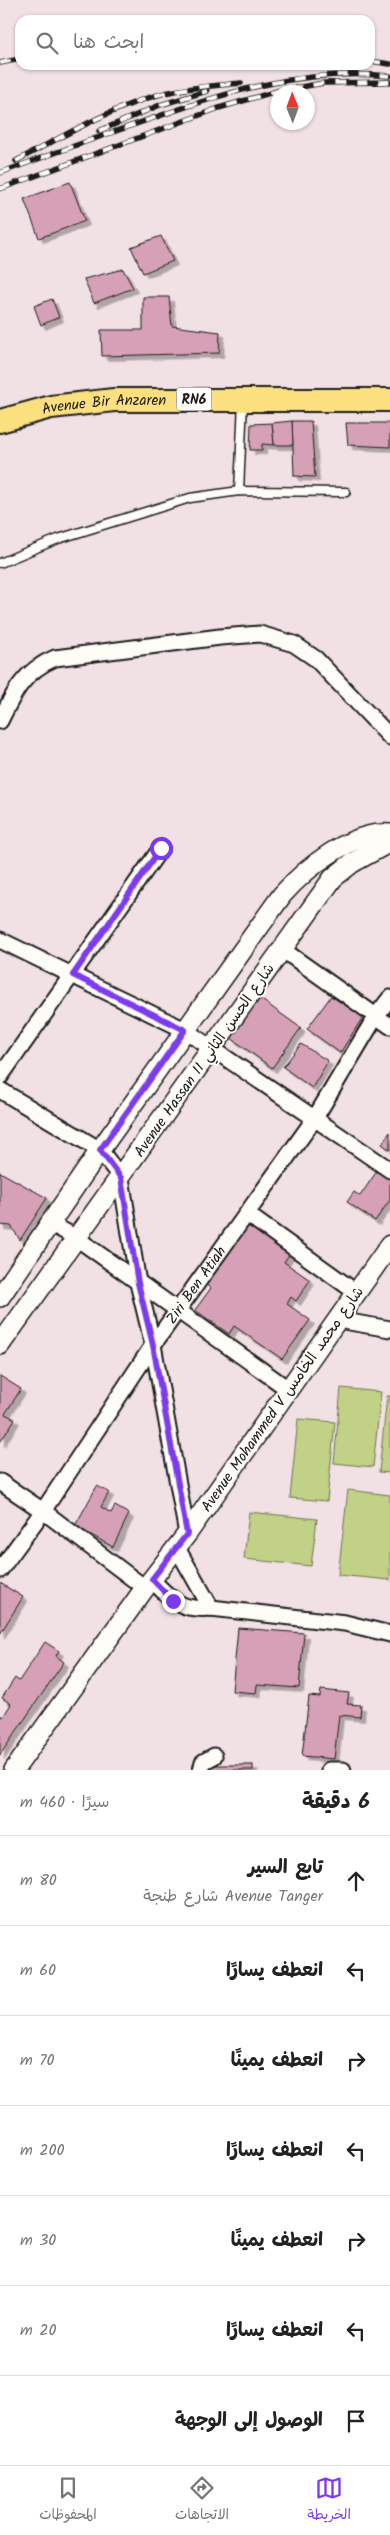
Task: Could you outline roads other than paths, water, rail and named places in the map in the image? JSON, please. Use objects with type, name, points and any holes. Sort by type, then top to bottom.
[{"type":"main road","name":"Avenue Bir Anzaren","points":[[0,421],[51,407],[78,403],[151,399],[243,400],[390,396]]},
{"type":"street","points":[[0,721],[14,693],[29,674],[37,666],[55,658],[227,636],[260,634],[294,644],[316,659],[390,736]]},
{"type":"street","points":[[0,1297],[52,1224],[100,1150],[282,894],[302,872],[331,853],[356,841],[390,834]]},
{"type":"street","name":"Avenue Hassan II شارع الحسن الثاني","points":[[0,1345],[75,1237],[121,1178],[211,1047],[283,950],[333,878],[352,863],[390,842]]},
{"type":"street","points":[[0,1077],[161,848]]},
{"type":"street","points":[[0,940],[185,1030],[390,1170]]},
{"type":"street","points":[[283,950],[390,1026]]},
{"type":"street","name":"Ziri Ben Atiah","points":[[0,1570],[43,1510],[153,1345],[315,1118],[376,1016],[390,998]]},
{"type":"street","points":[[0,1090],[100,1150],[121,1178],[138,1283],[153,1345],[182,1541],[211,1608]]},
{"type":"street","points":[[248,1214],[357,1292]]},
{"type":"street","points":[[52,1224],[75,1237],[288,1389]]},
{"type":"street","name":"Avenue Mohammed V شارع محمد الخامس","points":[[14,1770],[148,1583],[182,1541],[390,1245]]},
{"type":"street","points":[[338,1320],[390,1329]]},
{"type":"street","points":[[0,1482],[173,1601],[193,1609],[211,1608],[345,1624],[388,1633]]},
{"type":"street","points":[[201,1770],[203,1762],[214,1756]]},
{"type":"street","points":[[329,1770],[343,1770]]},
{"type":"lane","points":[[239,491],[243,400]]},
{"type":"lane","points":[[0,563],[58,539],[190,498],[239,491],[346,492]]},
{"type":"railway","points":[[0,63],[15,60]]},
{"type":"railway","points":[[375,62],[390,64]]},
{"type":"railway","points":[[0,173],[171,112],[262,85],[292,79],[324,76],[356,74],[390,76]]},
{"type":"railway","points":[[0,189],[219,108],[277,91],[324,83],[390,82]]},
{"type":"railway","points":[[16,161],[87,124],[142,100],[181,90],[241,83]]},
{"type":"railway","points":[[99,131],[160,105],[207,91]]}]
